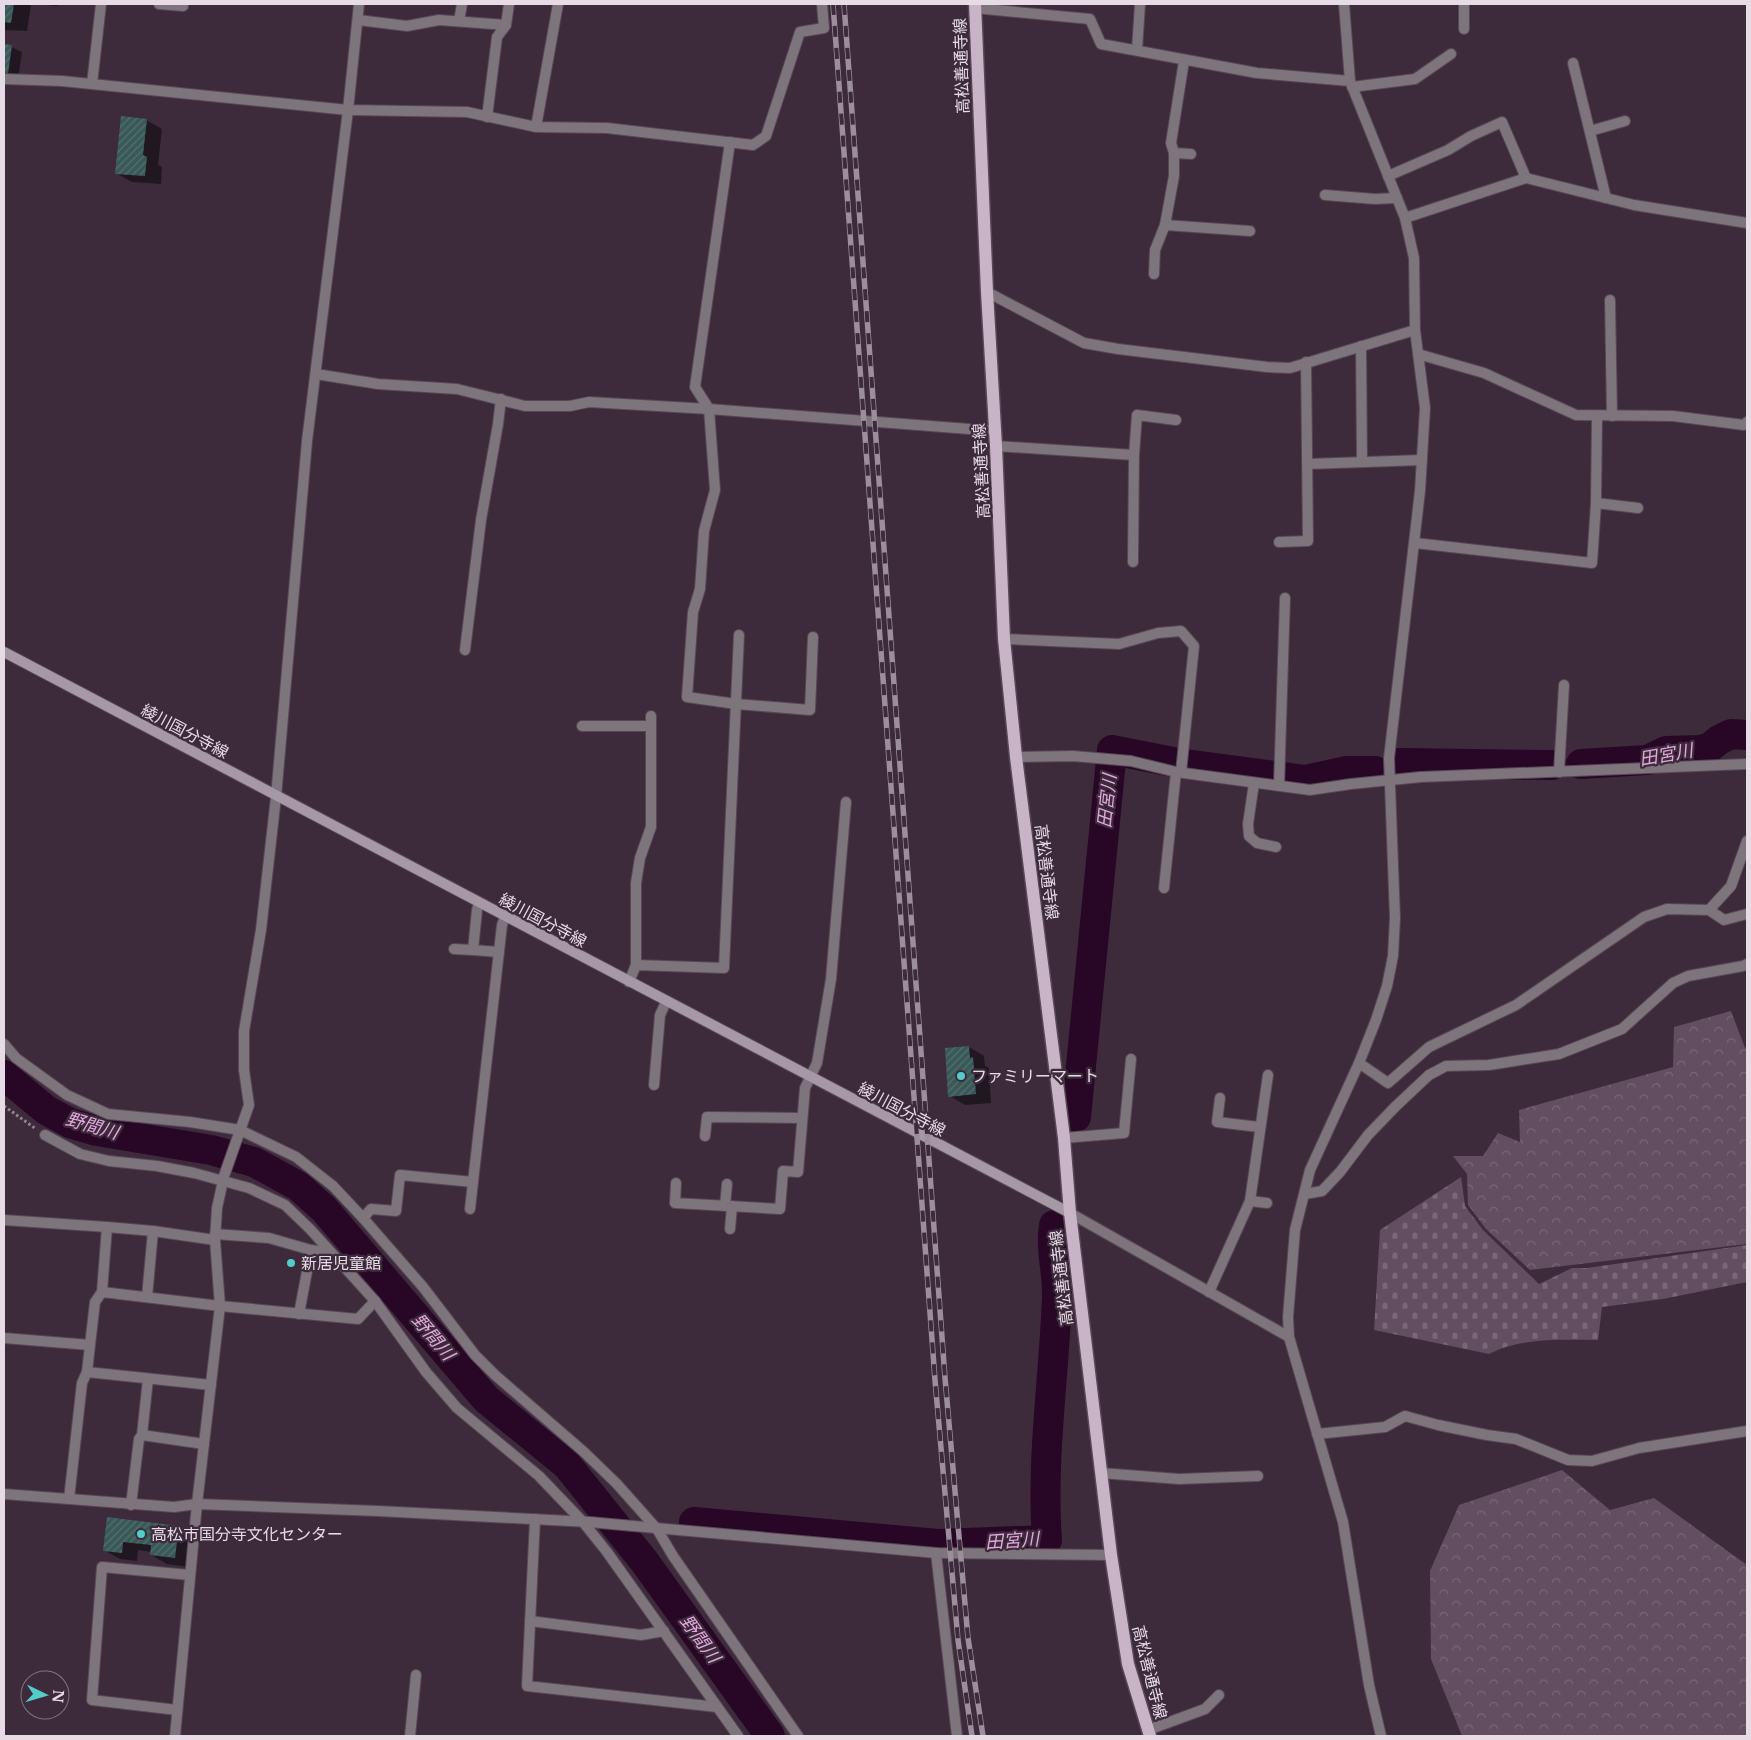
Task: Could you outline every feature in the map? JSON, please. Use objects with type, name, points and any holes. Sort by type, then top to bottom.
[{"type":"main road","name":"高松善通寺線","points":[[975,6],[986,292],[996,446],[1004,640],[1016,757],[1064,1138],[1070,1213],[1111,1555],[1128,1664],[1149,1733]]},
{"type":"main road","name":"綾川国分寺線","points":[[4,652],[479,904],[1070,1213]]},
{"type":"street","points":[[92,84],[101,4]]},
{"type":"street","points":[[160,4],[183,6]]},
{"type":"street","points":[[175,1736],[197,1504],[220,1306],[215,1237],[217,1208],[224,1178],[249,1105],[244,1070],[244,1031],[261,930],[276,797],[307,441],[348,110],[359,4]]},
{"type":"street","points":[[459,21],[462,4]]},
{"type":"street","points":[[487,117],[497,37],[506,26],[509,4]]},
{"type":"street","points":[[536,127],[558,4]]},
{"type":"street","points":[[4,80],[62,81],[348,110],[467,112],[536,127],[607,128],[752,145],[766,136],[800,32],[824,28],[822,4]]},
{"type":"street","points":[[1137,50],[1140,4]]},
{"type":"street","points":[[1344,4],[1351,84],[1405,218],[1414,258],[1415,330],[1425,408],[1415,543],[1389,758],[1395,918],[1393,956],[1387,986],[1359,1063],[1310,1170],[1295,1230],[1288,1317],[1289,1337],[1343,1522],[1369,1685],[1380,1736]]},
{"type":"street","points":[[1464,4],[1464,29]]},
{"type":"street","points":[[975,6],[1090,19],[1101,44],[1257,73],[1351,84],[1415,79],[1451,54]]},
{"type":"street","points":[[358,20],[407,26],[439,20],[506,26]]},
{"type":"street","points":[[1154,274],[1155,250],[1165,225],[1174,176],[1174,153],[1171,142],[1184,60]]},
{"type":"street","points":[[1573,63],[1606,198]]},
{"type":"street","points":[[1590,131],[1625,120]]},
{"type":"street","points":[[1388,176],[1448,150],[1471,136],[1502,122],[1526,178]]},
{"type":"street","points":[[730,142],[695,387],[709,408],[715,490],[704,530],[700,589],[693,612],[687,697],[736,704],[810,710],[813,636]]},
{"type":"street","points":[[1174,153],[1191,154]]},
{"type":"street","points":[[1405,218],[1526,178],[1634,205],[1747,222]]},
{"type":"street","points":[[1325,195],[1375,199],[1397,198]]},
{"type":"street","points":[[1165,225],[1250,231]]},
{"type":"street","points":[[986,292],[1084,343],[1267,367],[1290,368],[1415,330]]},
{"type":"street","points":[[1610,300],[1612,416]]},
{"type":"street","points":[[1361,346],[1362,462]]},
{"type":"street","points":[[1418,354],[1484,373],[1576,415],[1597,417],[1674,416],[1744,424],[1747,422]]},
{"type":"street","points":[[1279,542],[1308,541],[1306,362]]},
{"type":"street","points":[[316,374],[378,384],[457,389],[525,406],[570,406],[589,402],[709,408],[995,431]]},
{"type":"street","points":[[465,650],[481,520],[501,399]]},
{"type":"street","points":[[1133,562],[1134,455],[1137,416],[1176,420]]},
{"type":"street","points":[[1415,543],[1592,563],[1596,503],[1597,417]]},
{"type":"street","points":[[996,446],[1134,455]]},
{"type":"street","points":[[1308,464],[1422,460]]},
{"type":"street","points":[[1596,503],[1638,508]]},
{"type":"street","points":[[1279,786],[1285,598]]},
{"type":"street","points":[[1004,640],[1119,644],[1158,633],[1181,631],[1194,646],[1183,759],[1179,772],[1164,888]]},
{"type":"street","points":[[636,965],[724,968],[739,635]]},
{"type":"street","points":[[1560,772],[1564,685]]},
{"type":"street","points":[[582,726],[651,721],[651,827],[640,858],[636,883],[636,965],[629,982]]},
{"type":"street","points":[[1016,757],[1073,756],[1117,759],[1179,772],[1310,790],[1389,780],[1481,774],[1747,764]]},
{"type":"street","points":[[1254,783],[1248,824],[1249,836],[1257,843],[1276,847]]},
{"type":"street","points":[[676,1183],[676,1203],[780,1209],[783,1171],[798,1172],[805,1088],[816,1063],[832,979],[846,802]]},
{"type":"street","points":[[1709,910],[1731,886],[1747,841]]},
{"type":"street","points":[[473,950],[479,904]]},
{"type":"street","points":[[1359,1063],[1388,1083],[1429,1047],[1516,1005],[1644,917],[1667,909],[1709,910],[1724,920],[1747,914]]},
{"type":"street","points":[[470,1209],[502,925],[505,917]]},
{"type":"street","points":[[454,949],[499,952]]},
{"type":"street","points":[[1305,1194],[1322,1191],[1340,1172],[1368,1135],[1396,1106],[1429,1075],[1446,1066],[1489,1065],[1559,1054],[1622,1029],[1673,983],[1688,976],[1747,964]]},
{"type":"street","points":[[654,1085],[660,1015],[666,1002]]},
{"type":"street","points":[[4,1044],[16,1058],[66,1095],[108,1114],[190,1122],[239,1133],[296,1157],[334,1186],[423,1287],[475,1355],[495,1375],[584,1452],[616,1484],[653,1528],[798,1736]]},
{"type":"street","points":[[1064,1138],[1124,1133],[1131,1059]]},
{"type":"street","points":[[1209,1292],[1250,1201],[1259,1127],[1268,1075]]},
{"type":"street","points":[[1220,1098],[1217,1122],[1259,1127]]},
{"type":"street","points":[[705,1136],[706,1117],[802,1118]]},
{"type":"street","points":[[45,1135],[80,1154],[109,1161],[157,1166],[224,1178],[285,1205],[310,1229],[375,1301],[426,1372],[457,1408],[539,1476],[586,1522],[738,1736]]},
{"type":"street","points":[[363,1218],[371,1209],[396,1210],[400,1175],[473,1182]]},
{"type":"street","points":[[727,1184],[730,1229]]},
{"type":"street","points":[[1250,1201],[1267,1203]]},
{"type":"street","points":[[1070,1213],[1289,1337]]},
{"type":"street","points":[[4,1220],[215,1237],[269,1238],[311,1250],[331,1253]]},
{"type":"street","points":[[69,1499],[82,1383],[87,1372],[95,1302],[102,1292],[107,1227]]},
{"type":"street","points":[[147,1297],[153,1231]]},
{"type":"street","points":[[299,1314],[311,1250]]},
{"type":"street","points":[[102,1292],[220,1306],[358,1318],[375,1301]]},
{"type":"street","points":[[4,1338],[90,1345]]},
{"type":"street","points":[[87,1372],[211,1385]]},
{"type":"street","points":[[131,1505],[139,1438],[142,1435],[148,1379]]},
{"type":"street","points":[[1317,1434],[1385,1427],[1405,1416],[1438,1425],[1516,1439],[1568,1460],[1592,1461],[1639,1448],[1747,1432]]},
{"type":"street","points":[[142,1435],[204,1444]]},
{"type":"street","points":[[1101,1473],[1179,1479],[1258,1476]]},
{"type":"street","points":[[4,1494],[131,1505],[174,1507],[197,1504],[586,1522],[936,1553],[1111,1555]]},
{"type":"street","points":[[535,1519],[527,1686],[717,1707]]},
{"type":"street","points":[[936,1553],[957,1736]]},
{"type":"street","points":[[177,1710],[92,1700],[102,1568],[190,1575]]},
{"type":"street","points":[[530,1621],[641,1635],[664,1631]]},
{"type":"street","points":[[410,1736],[416,1675]]},
{"type":"street","points":[[1149,1733],[1205,1709],[1219,1694]]},
{"type":"path","points":[[4,1106],[45,1135]]},
{"type":"green space","points":[[1731,1011],[1745,1048],[1747,1047],[1747,1244],[1530,1270],[1486,1229],[1468,1205],[1467,1174],[1453,1156],[1483,1156],[1498,1133],[1520,1142],[1519,1110],[1673,1067],[1674,1027]]},
{"type":"green space","points":[[1461,1177],[1465,1206],[1483,1230],[1539,1284],[1572,1268],[1587,1268],[1747,1245],[1747,1282],[1663,1299],[1602,1307],[1598,1340],[1528,1342],[1489,1354],[1374,1330],[1380,1230]]},
{"type":"green space","points":[[1562,1470],[1610,1510],[1654,1498],[1747,1565],[1747,1736],[1462,1736],[1431,1659],[1430,1571],[1459,1505]]},
{"type":"building","points":[[4,4],[14,4],[11,23],[4,22]]},
{"type":"building","points":[[4,44],[12,45],[8,74],[4,73]]},
{"type":"building","points":[[121,116],[147,119],[143,155],[147,157],[145,176],[115,174]]},
{"type":"building","name":"ファミリーマート","points":[[969,1046],[970,1058],[973,1057],[976,1094],[948,1097],[945,1048]]},
{"type":"building","name":"高松市国分寺文化センター","points":[[107,1517],[179,1526],[175,1558],[150,1555],[151,1545],[123,1542],[122,1553],[103,1551]]},
{"type":"waterway","name":"田宮川","points":[[1581,764],[1647,760],[1666,751],[1709,748],[1731,734],[1747,735]]},
{"type":"waterway","name":"田宮川","points":[[1076,1117],[1112,750],[1178,763],[1305,780],[1347,771],[1375,771]]},
{"type":"waterway","name":"田宮川","points":[[1400,763],[1552,765]]},
{"type":"waterway","name":"野間川","points":[[4,1075],[46,1110],[70,1123],[97,1131],[211,1150],[254,1162],[298,1186],[324,1209],[486,1399],[567,1465],[644,1561],[770,1736]]},
{"type":"waterway","name":"田宮川","points":[[694,1522],[938,1544],[1047,1540],[1047,1449],[1057,1297],[1053,1244],[1054,1225]]},
{"type":"railway","points":[[833,4],[935,1380],[958,1640],[972,1736]]},
{"type":"railway","points":[[844,4],[945,1378],[968,1638],[983,1736]]},
{"type":"place","name":"ファミリーマート","points":[[961,1076]]},
{"type":"place","name":"新居児童館","points":[[291,1263]]},
{"type":"place","name":"高松市国分寺文化センター","points":[[141,1534]]}]
